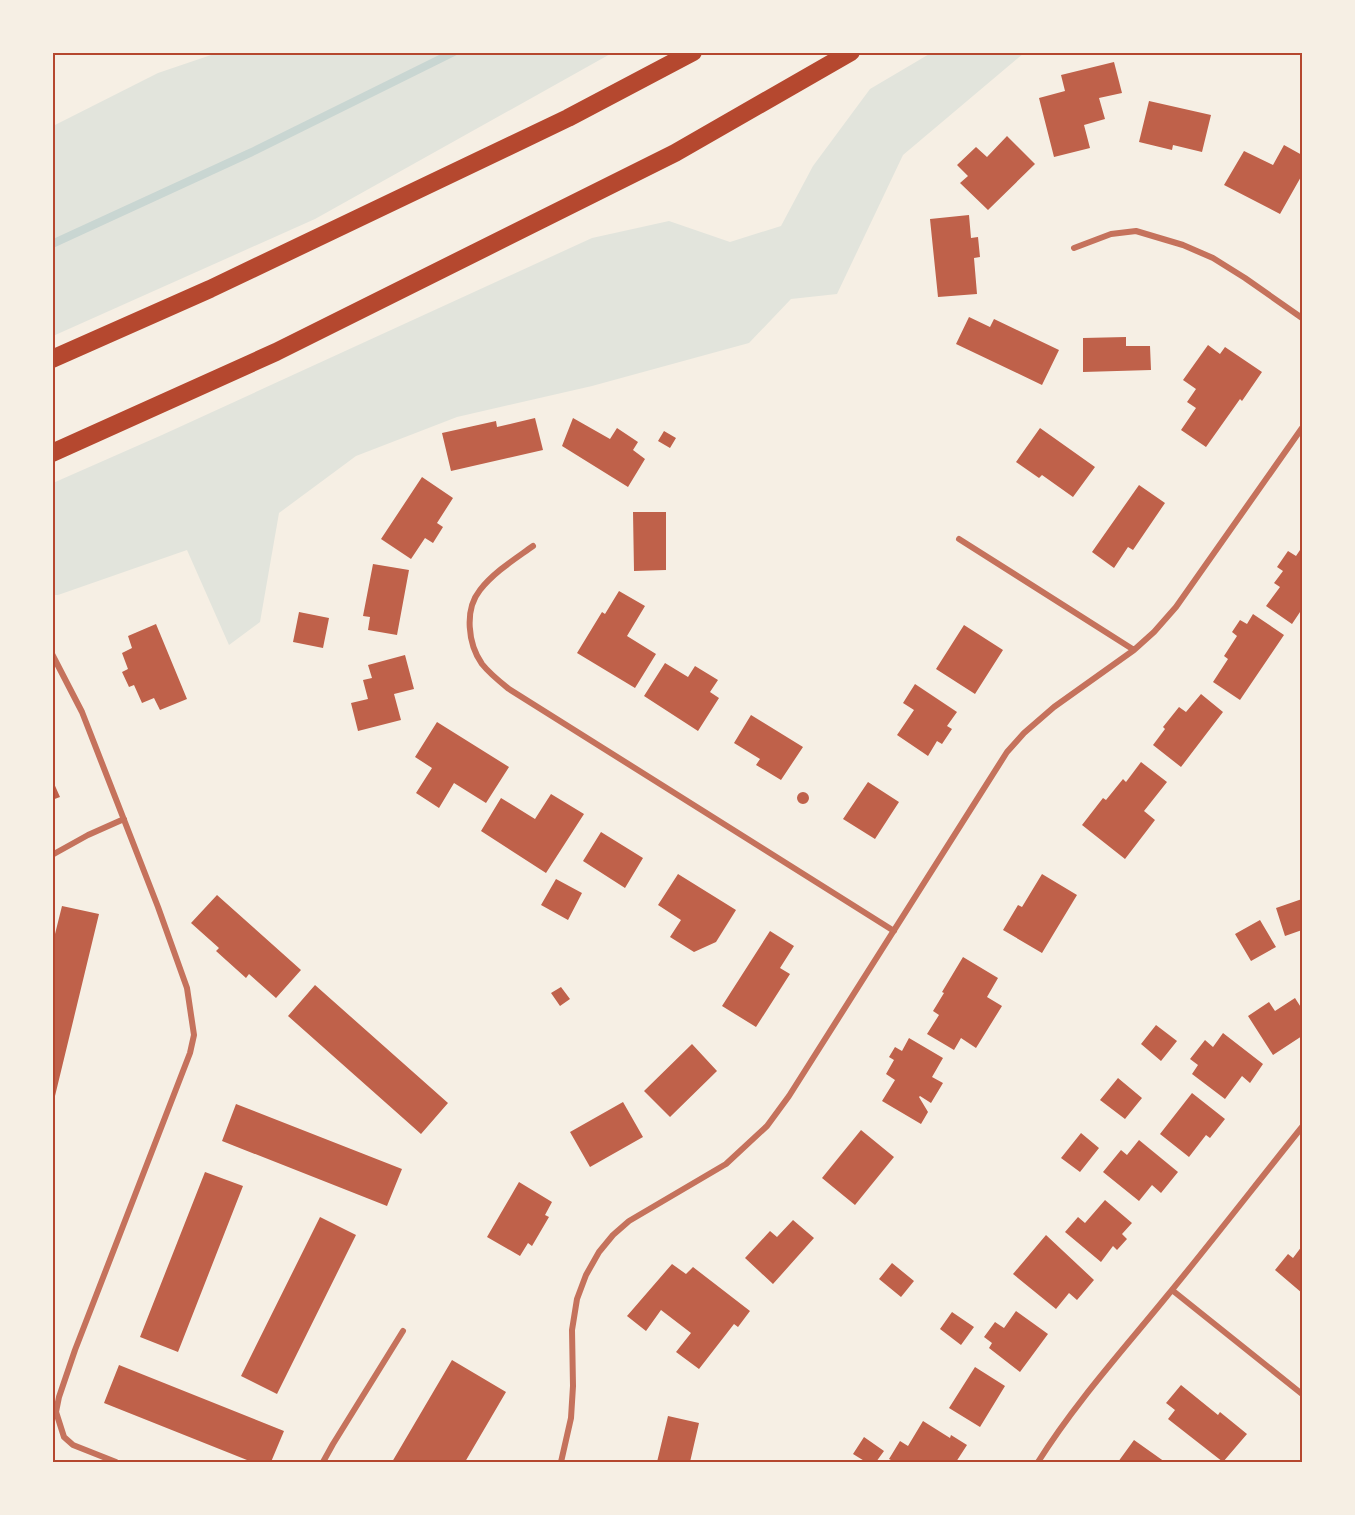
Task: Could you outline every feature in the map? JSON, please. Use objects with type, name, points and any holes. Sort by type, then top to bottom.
[{"type":"highway","points":[[52,358],[210,289],[516,143],[693,52]]},
{"type":"highway","points":[[52,453],[276,352],[675,153],[851,52]]},
{"type":"street","points":[[1074,248],[1111,234],[1137,231],[1183,244],[1213,258],[1302,318]]},
{"type":"street","points":[[561,1462],[571,1418],[572,1330],[577,1299],[586,1275],[599,1252],[629,1221],[726,1164],[767,1126],[789,1096],[1007,752],[1024,733],[1054,707],[1134,650],[1154,632],[1176,607],[1302,428]]},
{"type":"street","points":[[959,538],[1134,650]]},
{"type":"street","points":[[533,546],[494,575],[479,591],[472,604],[470,628],[473,646],[481,662],[496,679],[894,931]]},
{"type":"street","points":[[52,654],[82,712],[158,907],[187,988],[194,1035],[190,1053],[75,1350],[56,1412],[64,1437],[73,1445],[116,1462]]},
{"type":"street","points":[[52,855],[124,819]]},
{"type":"street","points":[[1038,1462],[1091,1388],[1302,1127]]},
{"type":"street","points":[[1172,1290],[1302,1394]]},
{"type":"street","points":[[323,1462],[403,1331]]},
{"type":"shaded area","points":[[217,53],[612,53],[315,219],[53,336],[53,126],[158,73]]},
{"type":"shaded area","points":[[931,53],[1024,53],[903,155],[837,294],[791,299],[749,343],[592,386],[457,417],[356,456],[279,513],[260,622],[229,645],[187,550],[53,595],[53,483],[592,238],[669,221],[730,242],[781,226],[813,166],[870,89]]},
{"type":"building","points":[[1114,62],[1122,93],[1099,98],[1105,119],[1084,125],[1090,148],[1054,157],[1039,98],[1065,91],[1061,75]]},
{"type":"building","points":[[1149,101],[1211,115],[1202,152],[1173,145],[1172,150],[1139,142]]},
{"type":"building","points":[[1007,136],[1035,164],[988,210],[960,183],[968,176],[957,165],[976,147],[987,157]]},
{"type":"building","points":[[1284,145],[1302,155],[1302,175],[1280,214],[1224,185],[1244,151],[1273,165]]},
{"type":"building","points":[[969,215],[971,238],[978,237],[980,257],[974,258],[977,294],[938,297],[930,219]]},
{"type":"building","points":[[969,317],[990,327],[994,319],[1059,350],[1042,385],[956,344]]},
{"type":"building","points":[[1126,337],[1126,346],[1150,346],[1151,370],[1083,372],[1083,338]]},
{"type":"building","points":[[1208,345],[1220,354],[1225,347],[1262,372],[1206,447],[1181,430],[1196,408],[1187,402],[1196,389],[1183,380]]},
{"type":"building","points":[[535,418],[543,450],[451,471],[442,433],[496,421],[497,427]]},
{"type":"building","points":[[573,418],[610,439],[617,428],[638,442],[633,450],[645,459],[628,487],[562,446]]},
{"type":"building","points":[[1040,428],[1095,467],[1073,497],[1042,475],[1039,478],[1016,462]]},
{"type":"building","points":[[664,431],[676,438],[670,448],[658,441]]},
{"type":"building","points":[[422,477],[453,498],[437,523],[443,527],[433,543],[425,538],[411,559],[381,539]]},
{"type":"building","points":[[1139,485],[1165,503],[1133,550],[1128,547],[1114,568],[1092,552]]},
{"type":"building","points":[[633,512],[666,512],[666,570],[634,571]]},
{"type":"building","points":[[1302,547],[1302,609],[1292,624],[1266,606],[1280,587],[1274,583],[1283,571],[1277,567],[1288,551],[1296,556]]},
{"type":"building","points":[[373,564],[409,570],[397,635],[368,630],[370,617],[363,616]]},
{"type":"building","points":[[619,591],[645,606],[627,636],[656,654],[635,688],[577,653],[602,612],[605,614]]},
{"type":"building","points":[[299,612],[329,618],[323,648],[293,642]]},
{"type":"building","points":[[1253,614],[1284,635],[1240,700],[1213,682],[1228,659],[1224,656],[1237,636],[1232,632],[1240,620],[1247,624]]},
{"type":"building","points":[[156,624],[187,699],[160,710],[154,698],[142,703],[134,685],[129,687],[122,672],[128,669],[122,653],[132,648],[128,636]]},
{"type":"building","points":[[964,625],[1003,650],[975,694],[936,669]]},
{"type":"building","points":[[405,655],[414,689],[394,694],[401,720],[358,731],[351,703],[368,699],[363,680],[372,678],[368,665]]},
{"type":"building","points":[[665,663],[688,677],[695,666],[718,680],[710,692],[719,698],[698,731],[644,696]]},
{"type":"building","points":[[915,684],[957,712],[947,726],[952,729],[942,744],[937,741],[928,756],[897,735],[914,710],[903,703]]},
{"type":"building","points":[[1201,694],[1223,712],[1181,767],[1153,745],[1165,729],[1163,727],[1179,707],[1186,712]]},
{"type":"building","points":[[751,715],[803,747],[781,780],[756,765],[760,759],[734,743]]},
{"type":"building","points":[[437,722],[509,767],[486,803],[454,783],[439,808],[416,793],[432,768],[415,757]]},
{"type":"building","points":[[1141,762],[1167,782],[1144,811],[1155,820],[1125,859],[1082,825],[1103,798],[1106,800],[1123,779],[1126,782]]},
{"type":"building","points":[[52,779],[60,797],[52,800]]},
{"type":"building","points":[[868,782],[899,802],[875,839],[843,819]]},
{"type":"building","points":[[803,792],[809,798],[803,804],[797,798]]},
{"type":"building","points":[[551,794],[584,814],[546,873],[481,831],[501,798],[535,819]]},
{"type":"building","points":[[601,832],[643,858],[625,888],[583,861]]},
{"type":"building","points":[[678,874],[736,910],[716,942],[694,952],[670,937],[681,920],[658,905]]},
{"type":"building","points":[[1042,874],[1077,895],[1042,953],[1003,930],[1018,905],[1022,907]]},
{"type":"building","points":[[556,879],[582,893],[568,920],[541,905]]},
{"type":"building","points":[[217,895],[301,970],[276,998],[249,974],[246,978],[216,951],[219,948],[191,923]]},
{"type":"building","points":[[1302,899],[1302,930],[1285,936],[1276,908]]},
{"type":"building","points":[[62,906],[99,914],[55,1096],[52,1096],[52,946]]},
{"type":"building","points":[[1260,920],[1276,947],[1251,961],[1235,934]]},
{"type":"building","points":[[770,931],[794,946],[780,968],[790,974],[756,1027],[722,1006]]},
{"type":"building","points":[[963,957],[998,978],[987,997],[1002,1006],[976,1048],[961,1038],[954,1050],[927,1034],[939,1015],[933,1011]]},
{"type":"building","points":[[315,985],[448,1103],[421,1134],[288,1016]]},
{"type":"building","points":[[561,987],[570,999],[560,1006],[551,993]]},
{"type":"building","points":[[1295,998],[1302,1009],[1302,1036],[1273,1055],[1248,1016],[1269,1002],[1275,1011]]},
{"type":"building","points":[[1156,1025],[1177,1041],[1161,1061],[1141,1044]]},
{"type":"building","points":[[1223,1033],[1263,1064],[1250,1083],[1242,1076],[1225,1099],[1192,1074],[1198,1065],[1190,1059],[1205,1040],[1213,1047]]},
{"type":"building","points":[[909,1038],[943,1058],[932,1077],[943,1083],[931,1103],[919,1097],[928,1112],[921,1124],[882,1101],[895,1080],[886,1074],[894,1060],[889,1057],[895,1047],[902,1051]]},
{"type":"building","points":[[692,1044],[717,1071],[670,1117],[644,1091]]},
{"type":"building","points":[[1118,1078],[1142,1098],[1125,1119],[1100,1100]]},
{"type":"building","points":[[1192,1093],[1225,1119],[1210,1138],[1206,1135],[1189,1157],[1160,1134]]},
{"type":"building","points":[[623,1102],[643,1137],[590,1167],[570,1132]]},
{"type":"building","points":[[236,1104],[402,1169],[387,1206],[222,1141]]},
{"type":"building","points":[[861,1130],[894,1157],[855,1205],[822,1178]]},
{"type":"building","points":[[1081,1133],[1099,1148],[1080,1172],[1061,1158]]},
{"type":"building","points":[[1139,1140],[1178,1172],[1161,1193],[1152,1185],[1139,1201],[1103,1172],[1121,1150],[1127,1155]]},
{"type":"building","points":[[205,1172],[243,1186],[178,1352],[140,1337]]},
{"type":"building","points":[[519,1182],[552,1202],[545,1215],[549,1217],[532,1246],[528,1243],[520,1256],[487,1237]]},
{"type":"building","points":[[1105,1200],[1132,1223],[1122,1234],[1127,1239],[1117,1250],[1113,1246],[1101,1262],[1065,1232],[1078,1217],[1085,1223]]},
{"type":"building","points":[[320,1217],[356,1235],[277,1394],[241,1376]]},
{"type":"building","points":[[793,1220],[814,1238],[773,1284],[745,1258],[770,1231],[777,1237]]},
{"type":"building","points":[[1046,1235],[1094,1280],[1077,1300],[1069,1293],[1056,1309],[1013,1274]]},
{"type":"building","points":[[1302,1246],[1302,1293],[1275,1270],[1288,1254],[1293,1258]]},
{"type":"building","points":[[892,1263],[914,1281],[901,1297],[879,1279]]},
{"type":"building","points":[[672,1264],[686,1274],[693,1267],[750,1311],[738,1327],[734,1324],[699,1369],[676,1352],[691,1333],[661,1310],[646,1331],[627,1316]]},
{"type":"building","points":[[1016,1311],[1048,1334],[1020,1372],[989,1348],[992,1343],[984,1337],[995,1322],[1004,1328]]},
{"type":"building","points":[[952,1312],[974,1327],[961,1345],[940,1329]]},
{"type":"building","points":[[452,1360],[506,1392],[465,1462],[392,1462]]},
{"type":"building","points":[[119,1365],[284,1431],[271,1462],[252,1462],[104,1403]]},
{"type":"building","points":[[975,1367],[1005,1386],[980,1427],[949,1408]]},
{"type":"building","points":[[1181,1385],[1218,1415],[1220,1412],[1247,1434],[1223,1462],[1168,1419],[1175,1410],[1166,1403]]},
{"type":"building","points":[[668,1416],[699,1423],[690,1462],[657,1462]]},
{"type":"building","points":[[923,1421],[950,1438],[951,1435],[967,1445],[956,1462],[942,1460],[941,1462],[895,1462],[889,1459],[900,1441],[908,1446]]},
{"type":"building","points":[[864,1437],[884,1451],[876,1462],[866,1462],[853,1454]]},
{"type":"building","points":[[1134,1440],[1165,1462],[1118,1462]]},
{"type":"waterway","points":[[52,244],[252,152],[454,52]]}]
